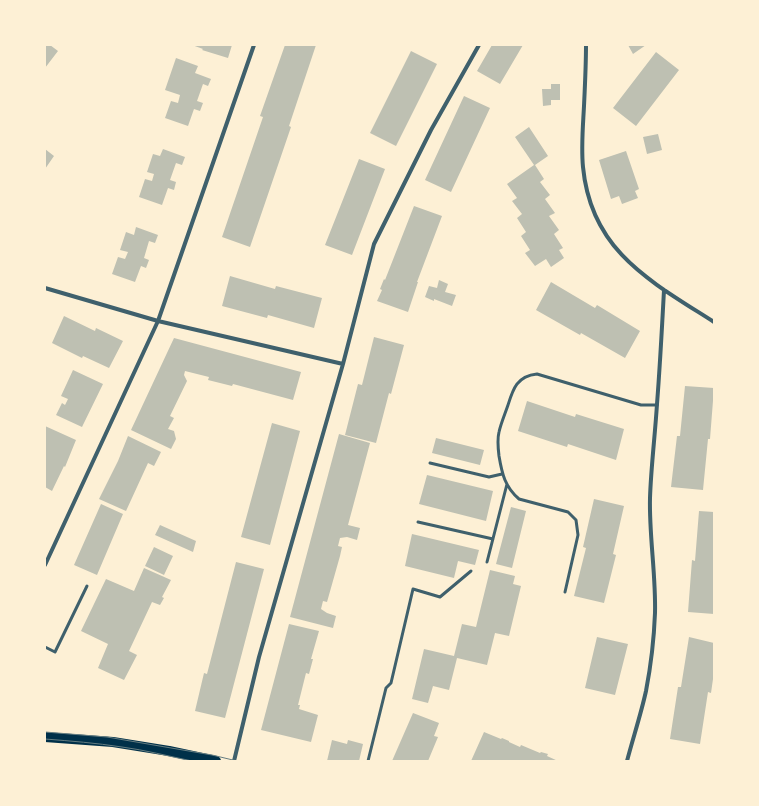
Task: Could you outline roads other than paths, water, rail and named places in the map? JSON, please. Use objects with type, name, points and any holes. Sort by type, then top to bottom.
[{"type":"main road","points":[[45,736],[112,742],[169,751],[216,761]]},
{"type":"street","points":[[45,565],[158,321],[254,45]]},
{"type":"street","points":[[234,761],[258,657],[343,364],[374,244],[431,130],[479,45]]},
{"type":"street","points":[[586,45],[582,166],[586,193],[592,210],[599,225],[620,254],[647,278],[714,322]]},
{"type":"street","points":[[45,288],[158,321],[343,364]]},
{"type":"street","points":[[627,761],[646,692],[654,640],[655,593],[650,536],[650,504],[664,290]]},
{"type":"lane","points":[[564,592],[578,535],[576,520],[568,512],[519,500],[513,494],[502,474],[498,445],[499,431],[514,387],[528,376],[540,374],[641,405],[657,405]]},
{"type":"lane","points":[[430,463],[489,477],[502,474]]},
{"type":"lane","points":[[487,562],[507,484]]},
{"type":"lane","points":[[418,522],[493,539]]},
{"type":"lane","points":[[368,761],[386,688],[391,683],[413,589],[440,596],[471,571]]},
{"type":"lane","points":[[45,647],[56,652],[87,586]]},
{"type":"tram line","points":[[45,732],[107,737],[212,755],[237,761]]},
{"type":"tram line","points":[[45,739],[131,748],[192,761]]}]
